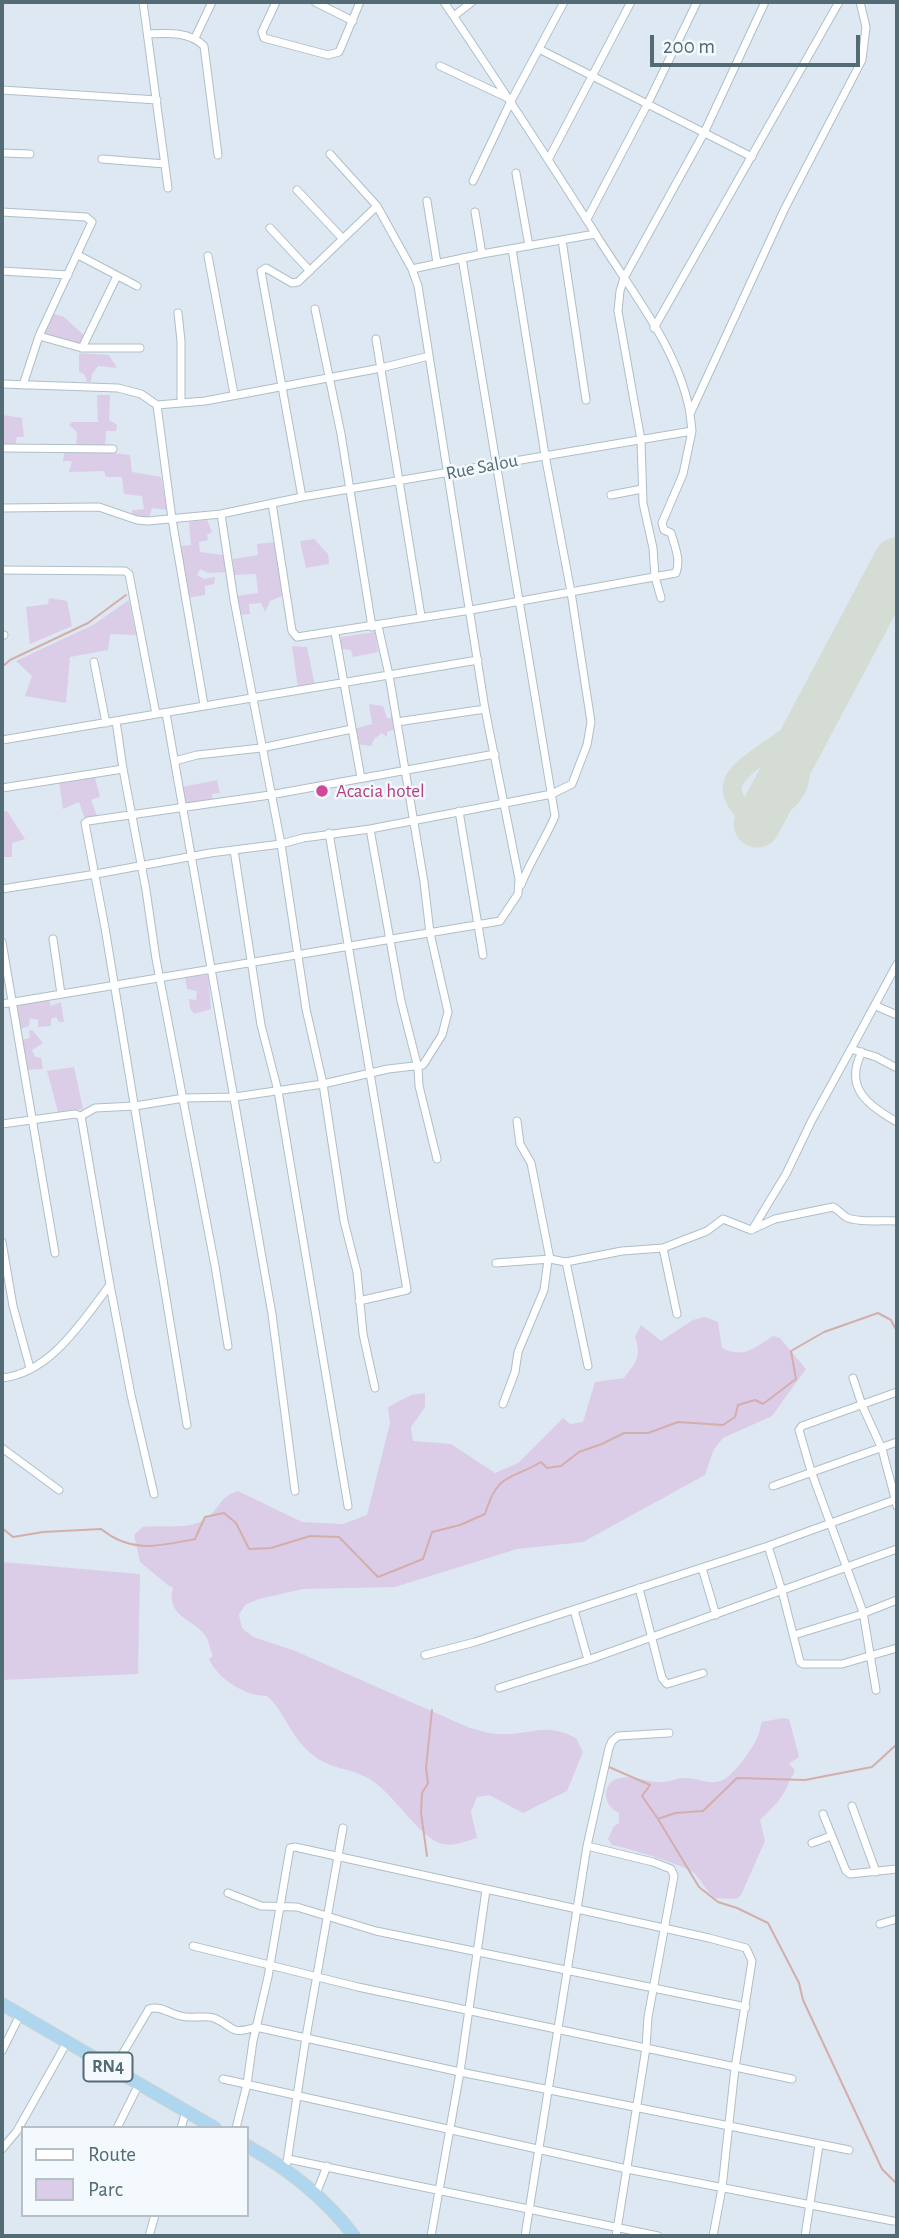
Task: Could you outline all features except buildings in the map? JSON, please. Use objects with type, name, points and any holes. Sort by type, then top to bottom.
[{"type":"highway","name":"RN4","points":[[2,2004],[212,2126]]},
{"type":"highway","points":[[248,2146],[286,2164],[354,2236]]},
{"type":"street","points":[[144,2],[168,188]]},
{"type":"street","points":[[195,38],[212,2]]},
{"type":"street","points":[[276,2],[262,32],[264,38],[332,55],[340,52],[360,2]]},
{"type":"street","points":[[315,2],[353,21]]},
{"type":"street","points":[[272,503],[293,634],[302,638],[676,573],[679,564],[671,533],[664,530],[662,523],[683,474],[692,431],[686,392],[680,375],[587,219],[444,2]]},
{"type":"street","points":[[454,16],[472,2]]},
{"type":"street","points":[[473,181],[510,99],[564,2]]},
{"type":"street","points":[[548,160],[631,2]]},
{"type":"street","points":[[587,219],[697,2]]},
{"type":"street","points":[[661,598],[655,577],[653,548],[642,489],[641,440],[618,311],[620,291],[624,278],[704,132],[765,2]]},
{"type":"street","points":[[654,328],[839,2]]},
{"type":"street","points":[[690,414],[785,208],[862,60],[866,27],[860,2]]},
{"type":"street","points":[[148,34],[176,34],[195,38],[206,51],[218,155]]},
{"type":"street","points":[[539,49],[752,157]]},
{"type":"street","points":[[440,66],[510,99]]},
{"type":"street","points":[[2,90],[157,100]]},
{"type":"street","points":[[2,153],[30,154]]},
{"type":"street","points":[[330,154],[377,206],[412,269],[418,286],[485,709],[519,879],[518,894]]},
{"type":"street","points":[[102,159],[165,164]]},
{"type":"street","points":[[516,173],[529,246]]},
{"type":"street","points":[[297,190],[342,238]]},
{"type":"street","points":[[427,201],[437,263]]},
{"type":"street","points":[[302,498],[261,271],[270,270],[295,284],[377,206]]},
{"type":"street","points":[[2,212],[88,217],[92,225],[39,336],[23,384]]},
{"type":"street","points":[[475,212],[482,254]]},
{"type":"street","points":[[270,228],[310,271]]},
{"type":"street","points":[[412,269],[595,234]]},
{"type":"street","points":[[562,240],[586,400]]},
{"type":"street","points":[[2,889],[257,845],[281,844],[329,833],[370,829],[552,794],[572,784],[587,745],[591,722],[512,249]]},
{"type":"street","points":[[78,255],[137,286]]},
{"type":"street","points":[[208,256],[234,394]]},
{"type":"street","points":[[2,1004],[477,926],[500,921],[518,894],[531,860],[549,832],[555,816],[462,258]]},
{"type":"street","points":[[2,271],[68,275]]},
{"type":"street","points":[[82,348],[117,276]]},
{"type":"street","points":[[2,1124],[75,1114],[81,1116],[95,1108],[184,1098],[235,1097],[323,1084],[371,1072],[418,1068],[423,1065],[442,1035],[448,1012],[430,933],[389,675],[375,626],[348,490],[330,376],[315,309]]},
{"type":"street","points":[[178,313],[181,403]]},
{"type":"street","points":[[39,336],[82,348],[140,348]]},
{"type":"street","points":[[376,339],[421,616]]},
{"type":"street","points":[[2,384],[118,388],[141,394],[157,405],[381,368],[429,356]]},
{"type":"street","points":[[157,405],[172,519],[204,705]]},
{"type":"street","name":"Rue Salou","points":[[2,508],[99,507],[137,520],[221,514],[692,431]]},
{"type":"street","points":[[2,448],[113,449]]},
{"type":"street","points":[[611,495],[642,489]]},
{"type":"street","points":[[221,514],[234,600],[281,844],[306,1009],[323,1084],[344,1221],[357,1272],[363,1334],[375,1388]]},
{"type":"street","points":[[2,570],[125,571],[129,574],[156,714]]},
{"type":"street","points":[[335,633],[360,778]]},
{"type":"street","points":[[2,740],[478,660]]},
{"type":"street","points":[[94,662],[106,723]]},
{"type":"street","points":[[397,722],[485,709]]},
{"type":"street","points":[[166,713],[282,1376],[295,1491]]},
{"type":"street","points":[[116,721],[229,1346]]},
{"type":"street","points":[[176,761],[197,755],[261,748],[352,729]]},
{"type":"street","points":[[187,1425],[96,874],[85,823],[270,795],[495,754]]},
{"type":"street","points":[[2,788],[123,769]]},
{"type":"street","points":[[459,811],[483,956]]},
{"type":"street","points":[[370,829],[408,1037],[418,1068],[419,1086],[437,1159]]},
{"type":"street","points":[[329,833],[407,1290],[359,1301]]},
{"type":"street","points":[[234,850],[261,1024],[278,1091],[348,1506]]},
{"type":"street","points":[[53,939],[61,994]]},
{"type":"street","points":[[2,942],[55,1253]]},
{"type":"street","points":[[751,1230],[786,1174],[812,1120],[897,964]]},
{"type":"street","points":[[876,1006],[897,1015]]},
{"type":"street","points":[[851,1049],[897,1068]]},
{"type":"street","points":[[862,1052],[855,1076],[861,1097],[897,1122]]},
{"type":"street","points":[[81,1116],[131,1395],[154,1494]]},
{"type":"street","points":[[503,1404],[519,1352],[544,1290],[549,1259],[531,1163],[520,1144],[517,1121]]},
{"type":"street","points":[[496,1263],[549,1259],[566,1262],[622,1251],[663,1248],[707,1231],[723,1219],[751,1230],[775,1219],[833,1208],[845,1217],[854,1219],[897,1221]]},
{"type":"street","points":[[2,1242],[13,1306],[30,1368]]},
{"type":"street","points":[[663,1248],[677,1314]]},
{"type":"street","points":[[566,1262],[589,1366]]},
{"type":"street","points":[[2,1378],[30,1368],[69,1338],[110,1285]]},
{"type":"street","points":[[425,1655],[574,1610],[897,1501],[882,1449],[853,1378]]},
{"type":"street","points":[[876,1690],[863,1612],[811,1471],[799,1430],[802,1426],[897,1392]]},
{"type":"street","points":[[773,1486],[897,1442]]},
{"type":"street","points":[[2,1448],[59,1490]]},
{"type":"street","points":[[768,1546],[798,1658],[803,1664],[842,1664],[897,1648]]},
{"type":"street","points":[[499,1688],[588,1660],[897,1549]]},
{"type":"street","points":[[702,1568],[716,1615]]},
{"type":"street","points":[[639,1588],[662,1678],[667,1684],[703,1673]]},
{"type":"street","points":[[794,1635],[897,1600]]},
{"type":"street","points":[[574,1610],[588,1660]]},
{"type":"street","points":[[525,2236],[587,1846],[612,1741],[618,1736],[669,1733]]},
{"type":"street","points":[[852,1806],[876,1872]]},
{"type":"street","points":[[823,1814],[846,1871],[856,1875],[897,1869]]},
{"type":"street","points":[[343,1828],[286,2164],[327,2166],[617,2232],[658,2236]]},
{"type":"street","points":[[812,1843],[831,1836]]},
{"type":"street","points":[[587,1846],[653,1862],[671,1869],[674,1876],[653,1989],[617,2232]]},
{"type":"street","points":[[236,2126],[270,1967],[290,1848],[664,1929],[746,1948],[752,1961],[727,2126],[722,2188],[712,2236]]},
{"type":"street","points":[[431,2236],[437,2189],[470,2011],[486,1890]]},
{"type":"street","points":[[228,1893],[261,1906],[297,1907],[376,1931],[746,2007]]},
{"type":"street","points":[[880,1924],[897,1919]]},
{"type":"street","points":[[193,1946],[270,1967],[792,2079]]},
{"type":"street","points":[[113,2070],[152,2007],[182,2017],[214,2018],[229,2029],[256,2027],[460,2072],[849,2150]]},
{"type":"street","points":[[2,2051],[20,2015]]},
{"type":"street","points":[[2,2149],[4,2140],[17,2131],[67,2042]]},
{"type":"street","points":[[223,2079],[627,2169],[893,2221]]},
{"type":"street","points":[[118,2126],[139,2084]]},
{"type":"street","points":[[182,2126],[186,2111]]},
{"type":"street","points":[[805,2236],[819,2145]]},
{"type":"street","points":[[316,2193],[327,2166]]},
{"type":"street","points":[[149,2236],[154,2217]]},
{"type":"shaded area","points":[[2,2],[897,2],[897,2236],[2,2236]]},
{"type":"green space","points":[[52,313],[64,317],[87,338],[77,345],[43,335]]},
{"type":"green space","points":[[79,353],[109,355],[117,368],[98,366],[92,374],[91,382],[87,382],[84,374],[79,372]]},
{"type":"green space","points":[[97,395],[110,395],[109,420],[117,425],[116,431],[106,431],[105,447],[76,446],[77,432],[69,425],[72,422],[98,422]]},
{"type":"green space","points":[[3,415],[22,418],[24,437],[17,437],[15,445],[4,446]]},
{"type":"green space","points":[[65,448],[130,455],[132,472],[161,477],[167,510],[152,508],[149,518],[132,516],[132,510],[144,509],[142,496],[124,494],[122,477],[106,477],[104,471],[69,472],[72,461],[63,461]]},
{"type":"green space","points":[[207,520],[212,532],[207,535],[208,540],[199,542],[200,552],[224,555],[227,572],[208,573],[200,569],[197,575],[204,579],[215,577],[214,584],[205,586],[205,595],[187,598],[178,546],[191,545],[189,522]]},
{"type":"green space","points":[[314,539],[328,554],[329,564],[306,568],[300,541]]},
{"type":"green space","points":[[276,542],[285,595],[270,601],[265,612],[261,603],[249,604],[250,614],[239,615],[236,596],[258,593],[256,574],[234,575],[233,559],[258,555],[257,544]]},
{"type":"green space","points":[[49,598],[67,601],[72,626],[30,644],[26,607],[48,604]]},
{"type":"green space","points":[[129,600],[136,635],[110,634],[108,650],[70,657],[66,703],[25,696],[32,676],[16,661],[93,625]]},
{"type":"green space","points":[[375,632],[378,652],[353,657],[351,650],[340,649],[341,637]]},
{"type":"green space","points":[[292,646],[307,647],[315,686],[298,688]]},
{"type":"green space","points":[[369,704],[383,706],[387,718],[391,718],[391,712],[394,712],[396,729],[387,732],[387,737],[382,733],[374,739],[371,746],[356,744],[354,729],[372,724]]},
{"type":"green space","points":[[95,778],[100,797],[91,800],[97,816],[85,819],[79,802],[63,809],[59,781]]},
{"type":"green space","points":[[217,780],[220,793],[212,794],[213,801],[183,806],[182,787]]},
{"type":"green space","points":[[2,811],[7,811],[25,839],[12,843],[12,857],[2,857]]},
{"type":"green space","points":[[208,975],[211,1009],[194,1014],[189,999],[196,1000],[197,991],[187,989],[185,977]]},
{"type":"green space","points":[[48,998],[51,1006],[61,1002],[64,1022],[59,1022],[56,1017],[51,1019],[51,1026],[38,1027],[38,1020],[30,1018],[29,1026],[17,1030],[13,1004]]},
{"type":"green space","points":[[32,1030],[43,1043],[32,1050],[35,1057],[41,1058],[43,1069],[25,1070],[20,1040],[30,1038],[29,1031]]},
{"type":"green space","points":[[74,1067],[83,1109],[58,1112],[47,1071]]},
{"type":"green space","points":[[705,1317],[718,1322],[722,1348],[737,1352],[749,1351],[773,1336],[780,1338],[806,1369],[772,1416],[723,1438],[714,1449],[705,1475],[583,1542],[517,1549],[395,1587],[303,1589],[259,1599],[245,1605],[239,1615],[242,1628],[253,1637],[293,1650],[470,1728],[498,1734],[554,1730],[576,1738],[583,1752],[567,1791],[523,1813],[489,1795],[477,1797],[471,1812],[477,1838],[451,1845],[435,1841],[376,1783],[360,1774],[328,1764],[313,1755],[299,1742],[267,1696],[241,1690],[219,1673],[209,1659],[213,1656],[205,1635],[176,1611],[172,1597],[173,1587],[140,1562],[134,1535],[143,1527],[186,1526],[202,1521],[227,1496],[238,1491],[302,1522],[343,1524],[367,1515],[390,1423],[388,1407],[411,1395],[425,1393],[425,1407],[411,1427],[413,1441],[451,1444],[495,1473],[518,1463],[563,1418],[570,1424],[583,1422],[595,1382],[624,1378],[635,1363],[638,1350],[635,1337],[641,1325],[661,1341],[693,1320]]},
{"type":"green space","points":[[2,1562],[140,1574],[138,1674],[2,1680]]},
{"type":"green space","points":[[789,1719],[799,1757],[789,1764],[794,1769],[794,1774],[783,1795],[760,1820],[765,1841],[741,1895],[736,1899],[715,1898],[694,1873],[680,1866],[612,1845],[608,1839],[614,1826],[619,1823],[619,1813],[609,1805],[606,1794],[609,1784],[614,1780],[629,1777],[660,1782],[683,1778],[720,1781],[730,1775],[744,1758],[756,1740],[762,1722]]},
{"type":"waterway","points":[[2,667],[10,660],[88,623],[126,595]]},
{"type":"waterway","points":[[2,1528],[13,1537],[43,1532],[101,1529],[124,1542],[158,1546],[195,1539],[205,1517],[224,1513],[236,1523],[249,1549],[271,1548],[310,1536],[339,1537],[378,1577],[423,1559],[432,1532],[460,1525],[485,1514],[500,1484],[541,1462],[547,1468],[561,1466],[579,1452],[624,1433],[648,1433],[678,1422],[723,1425],[735,1417],[738,1405],[755,1400],[763,1404],[796,1379],[791,1351],[824,1332],[878,1313],[897,1327]]},
{"type":"waterway","points":[[427,1856],[421,1813],[422,1793],[428,1783],[426,1768],[432,1710]]},
{"type":"waterway","points":[[658,1819],[675,1813],[703,1811],[737,1778],[805,1780],[872,1767],[897,1744]]},
{"type":"waterway","points":[[609,1767],[650,1785],[642,1796],[699,1887],[718,1902],[768,1923],[799,1983],[803,2000],[882,2169],[897,2184]]},
{"type":"taxiway","points":[[796,751],[800,764],[798,786],[786,802],[757,824],[737,803],[732,786],[735,778],[751,762],[814,718]]},
{"type":"runway","points":[[757,824],[897,561]]},
{"type":"place","name":"Acacia hotel","points":[[322,791]]}]
